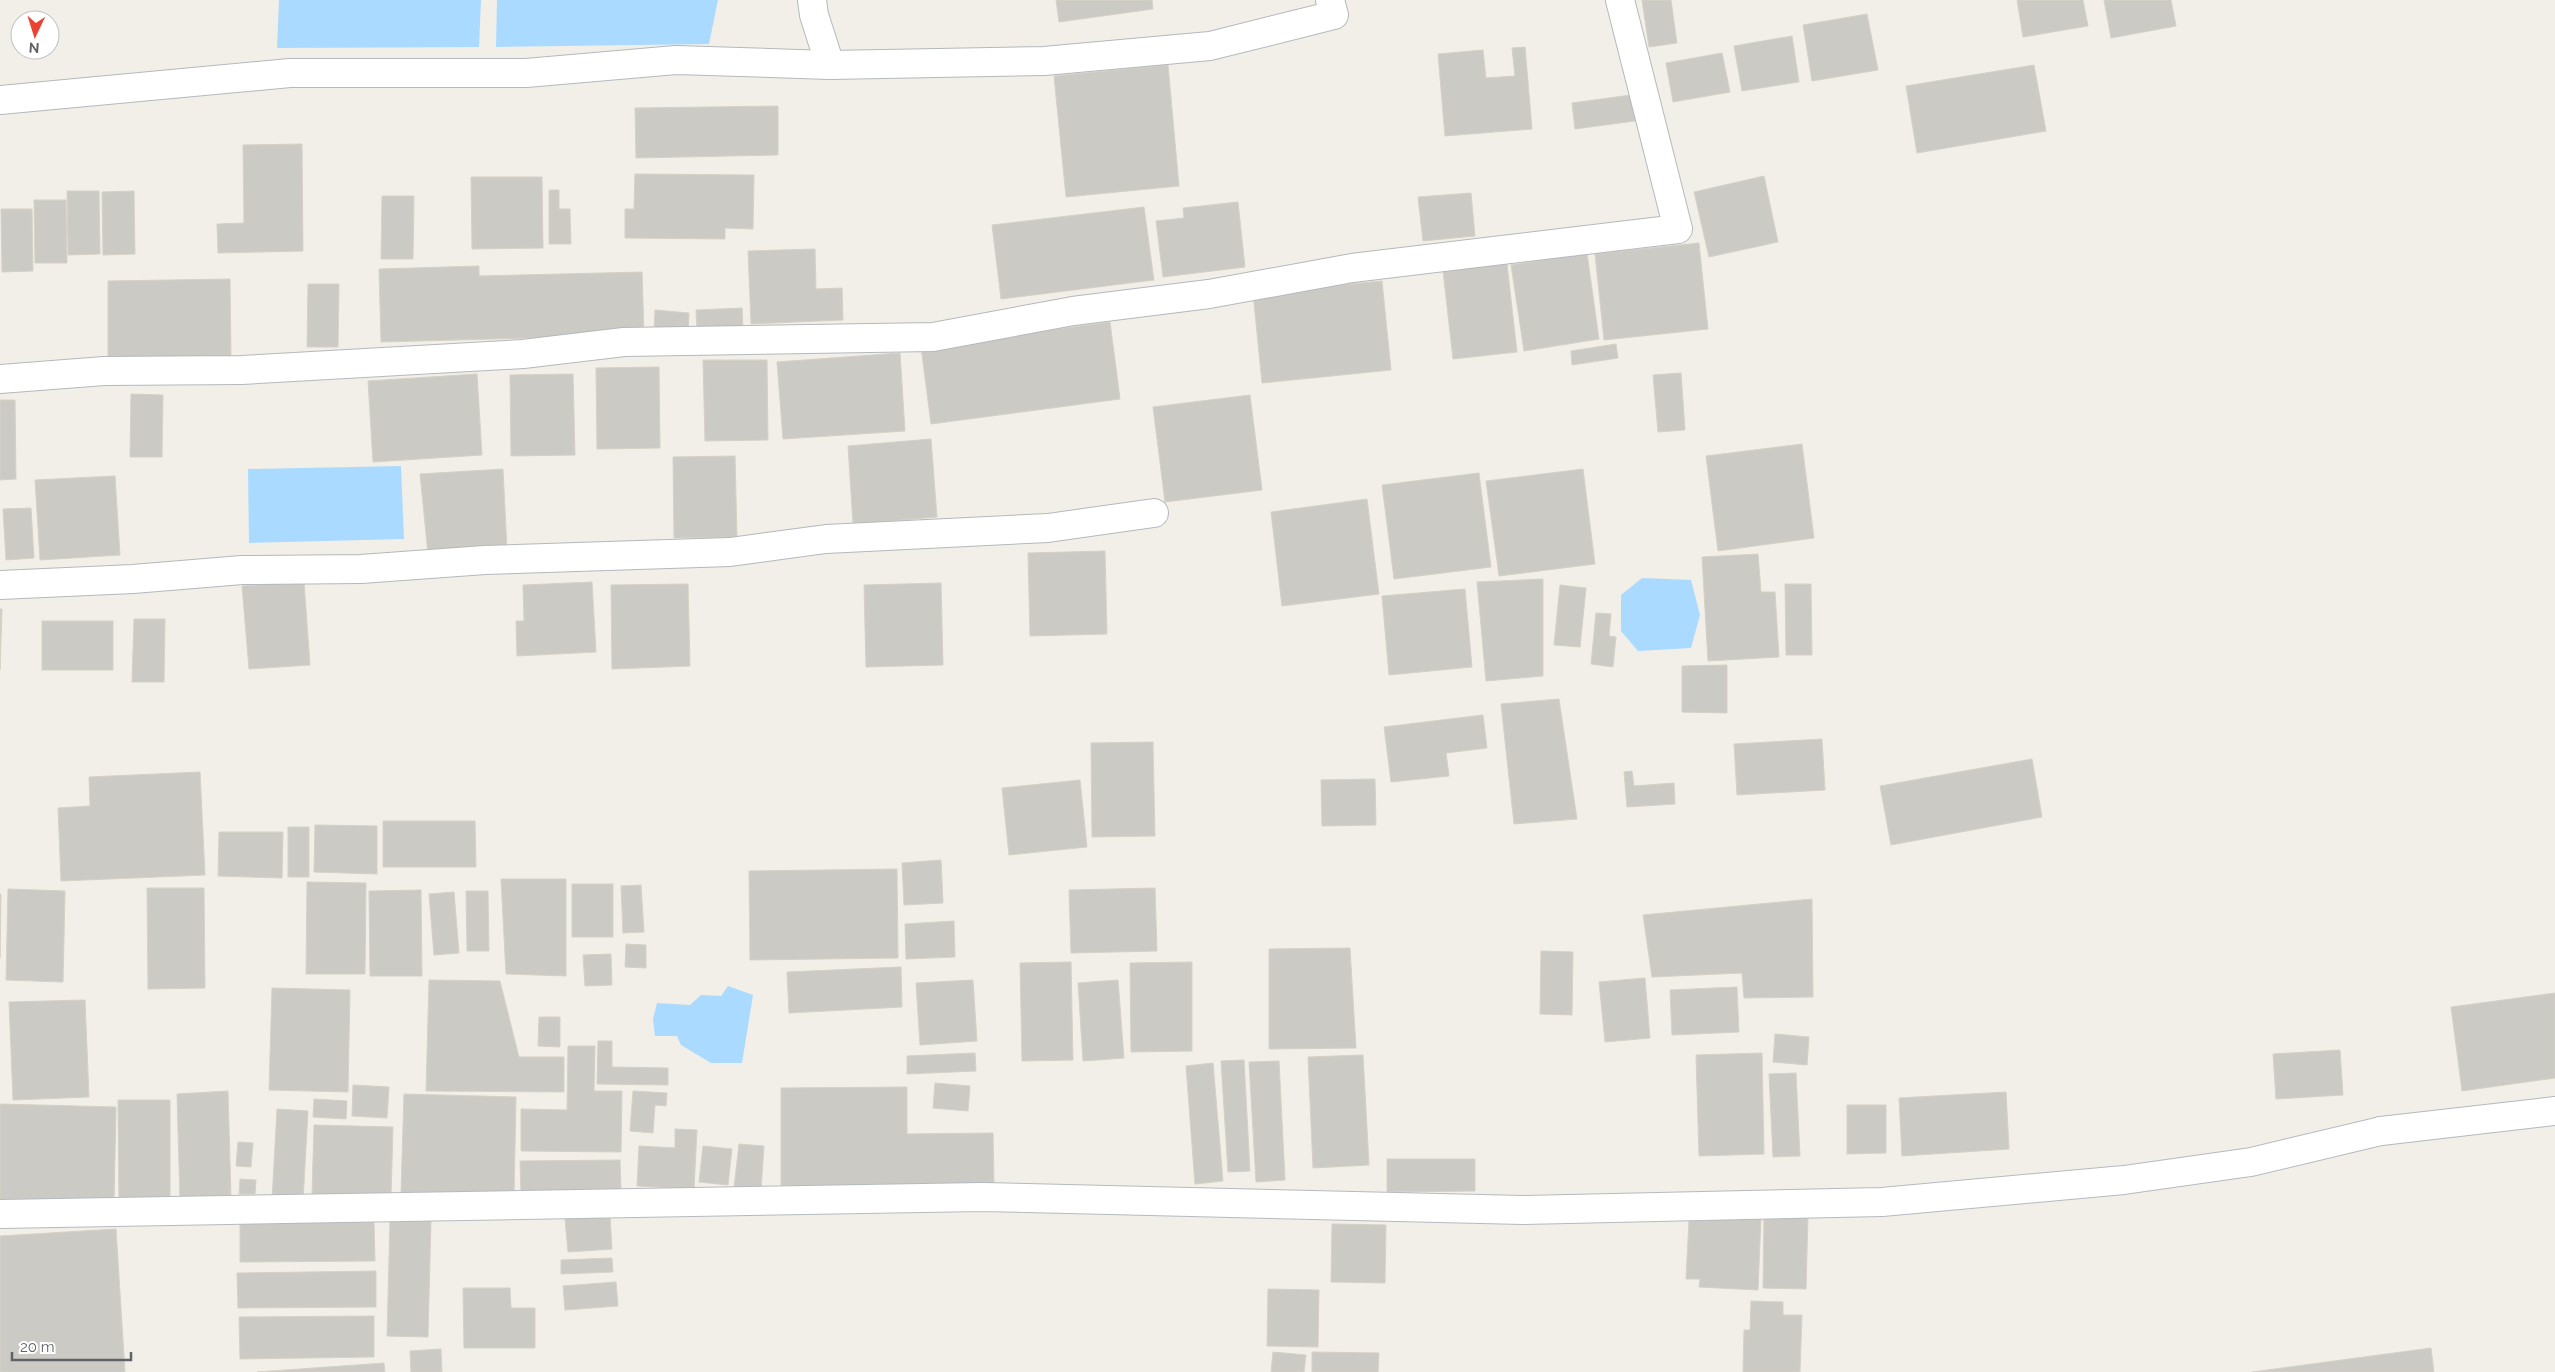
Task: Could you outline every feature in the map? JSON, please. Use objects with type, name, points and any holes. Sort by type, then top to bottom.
[{"type":"street","points":[[812,0],[814,15],[830,65]]},
{"type":"street","points":[[0,100],[290,73],[526,73],[676,60],[830,65],[1044,61],[1210,46],[1334,15],[1330,0]]},
{"type":"street","points":[[0,378],[104,371],[242,370],[523,354],[624,342],[932,337],[1073,311],[1209,294],[1352,268],[1678,229],[1620,0]]},
{"type":"street","points":[[0,585],[133,579],[242,570],[360,568],[485,560],[730,552],[826,539],[1048,528],[1154,513]]},
{"type":"street","points":[[0,1214],[982,1198],[1523,1210],[1882,1202],[2124,1180],[2251,1162],[2381,1131],[2555,1111]]},
{"type":"water","points":[[279,0],[481,0],[479,47],[277,48]]},
{"type":"water","points":[[497,0],[718,0],[709,44],[496,47]]},
{"type":"water","points":[[401,466],[404,539],[249,543],[248,469]]},
{"type":"water","points":[[1642,578],[1691,580],[1700,615],[1691,648],[1638,651],[1621,631],[1621,595]]},
{"type":"water","points":[[728,986],[753,995],[742,1063],[711,1063],[681,1045],[677,1036],[655,1036],[653,1019],[657,1003],[690,1005],[701,995],[721,996]]},
{"type":"building","points":[[1056,0],[1152,0],[1153,9],[1059,22]]},
{"type":"building","points":[[1642,0],[1671,0],[1677,43],[1649,47]]},
{"type":"building","points":[[2017,0],[2083,0],[2088,26],[2023,37]]},
{"type":"building","points":[[2104,0],[2171,0],[2176,26],[2111,38]]},
{"type":"building","points":[[1867,14],[1878,70],[1812,81],[1803,25]]},
{"type":"building","points":[[1792,36],[1799,82],[1742,91],[1734,46]]},
{"type":"building","points":[[1525,47],[1532,129],[1445,136],[1438,54],[1483,50],[1486,78],[1515,76],[1512,48]]},
{"type":"building","points":[[1722,53],[1730,92],[1673,102],[1666,63]]},
{"type":"building","points":[[1168,65],[1179,186],[1066,197],[1054,76]]},
{"type":"building","points":[[2034,65],[2046,131],[1917,153],[1906,86]]},
{"type":"building","points":[[1638,94],[1642,120],[1575,129],[1572,103]]},
{"type":"building","points":[[778,106],[778,155],[636,158],[635,108]]},
{"type":"building","points":[[302,144],[303,251],[218,253],[217,224],[244,223],[243,145]]},
{"type":"building","points":[[635,174],[754,175],[753,229],[725,228],[725,239],[625,238],[625,209],[634,209]]},
{"type":"building","points":[[1764,176],[1778,242],[1709,257],[1694,192]]},
{"type":"building","points":[[471,177],[542,177],[543,248],[472,249]]},
{"type":"building","points":[[549,190],[559,190],[559,209],[570,209],[571,244],[549,244]]},
{"type":"building","points":[[67,191],[99,191],[100,254],[68,255]]},
{"type":"building","points":[[134,191],[135,254],[103,255],[102,192]]},
{"type":"building","points":[[1471,193],[1475,236],[1423,241],[1418,197]]},
{"type":"building","points":[[382,196],[414,196],[413,259],[381,259]]},
{"type":"building","points":[[34,200],[66,200],[67,263],[35,263]]},
{"type":"building","points":[[1238,202],[1245,267],[1163,277],[1156,221],[1184,218],[1183,208]]},
{"type":"building","points":[[1144,207],[1154,280],[1001,299],[992,225]]},
{"type":"building","points":[[1,209],[32,209],[33,271],[2,272]]},
{"type":"building","points":[[1699,243],[1708,329],[1604,340],[1595,254]]},
{"type":"building","points":[[815,249],[816,289],[842,288],[843,320],[751,324],[748,251]]},
{"type":"building","points":[[1587,253],[1599,339],[1524,351],[1511,265]]},
{"type":"building","points":[[1507,264],[1517,352],[1453,359],[1443,271]]},
{"type":"building","points":[[479,266],[479,276],[642,272],[644,335],[381,342],[379,269]]},
{"type":"building","points":[[230,279],[231,357],[108,358],[108,281]]},
{"type":"building","points":[[1382,281],[1391,370],[1262,383],[1253,293]]},
{"type":"building","points":[[308,284],[339,284],[338,347],[307,347]]},
{"type":"building","points":[[742,308],[743,328],[697,330],[696,310]]},
{"type":"building","points":[[655,310],[689,313],[688,334],[654,331]]},
{"type":"building","points":[[1110,322],[1120,399],[931,424],[921,347]]},
{"type":"building","points":[[1616,344],[1618,358],[1572,365],[1571,351]]},
{"type":"building","points":[[900,353],[905,431],[783,439],[777,362]]},
{"type":"building","points":[[703,360],[767,360],[768,440],[705,441]]},
{"type":"building","points":[[659,367],[660,448],[597,449],[596,368]]},
{"type":"building","points":[[1681,373],[1685,430],[1658,432],[1653,375]]},
{"type":"building","points":[[477,374],[482,455],[373,462],[368,381]]},
{"type":"building","points":[[573,374],[575,455],[511,456],[510,375]]},
{"type":"building","points":[[131,394],[163,395],[162,457],[130,457]]},
{"type":"building","points":[[1250,395],[1262,490],[1165,502],[1153,407]]},
{"type":"building","points":[[0,400],[15,400],[16,479],[0,480]]},
{"type":"building","points":[[931,439],[937,517],[853,524],[848,446]]},
{"type":"building","points":[[1802,444],[1814,538],[1718,551],[1706,456]]},
{"type":"building","points":[[735,456],[737,537],[674,538],[673,457]]},
{"type":"building","points":[[503,469],[507,550],[428,554],[420,474]]},
{"type":"building","points":[[1583,469],[1595,564],[1499,576],[1486,481]]},
{"type":"building","points":[[1479,473],[1491,567],[1394,579],[1382,485]]},
{"type":"building","points":[[115,476],[120,555],[40,560],[35,480]]},
{"type":"building","points":[[1367,499],[1379,594],[1282,606],[1271,512]]},
{"type":"building","points":[[31,508],[34,558],[6,560],[3,509]]},
{"type":"building","points":[[1105,551],[1107,634],[1030,636],[1028,553]]},
{"type":"building","points":[[1758,554],[1761,592],[1775,592],[1779,657],[1708,661],[1702,557]]},
{"type":"building","points":[[1543,579],[1543,676],[1486,681],[1477,582]]},
{"type":"building","points":[[304,582],[310,665],[249,669],[242,586]]},
{"type":"building","points":[[592,582],[596,652],[517,656],[516,621],[524,621],[523,585]]},
{"type":"building","points":[[941,583],[943,665],[866,667],[864,585]]},
{"type":"building","points":[[688,584],[690,666],[612,669],[611,585]]},
{"type":"building","points":[[1785,584],[1811,584],[1812,655],[1786,655]]},
{"type":"building","points":[[1560,585],[1586,588],[1580,647],[1554,645]]},
{"type":"building","points":[[1465,589],[1472,667],[1389,675],[1382,596]]},
{"type":"building","points":[[0,609],[2,609],[0,670]]},
{"type":"building","points":[[1596,613],[1611,614],[1609,636],[1616,637],[1613,667],[1591,664]]},
{"type":"building","points":[[134,619],[165,619],[164,682],[132,682]]},
{"type":"building","points":[[42,621],[113,621],[113,670],[42,670]]},
{"type":"building","points":[[1727,665],[1727,713],[1682,712],[1682,666]]},
{"type":"building","points":[[1559,699],[1577,819],[1514,824],[1501,704]]},
{"type":"building","points":[[1483,715],[1487,748],[1446,753],[1449,776],[1391,782],[1384,727]]},
{"type":"building","points":[[1822,739],[1825,790],[1737,795],[1734,744]]},
{"type":"building","points":[[1153,742],[1155,836],[1092,837],[1091,743]]},
{"type":"building","points":[[2032,759],[2042,817],[1891,845],[1880,786]]},
{"type":"building","points":[[1632,771],[1634,786],[1674,783],[1675,804],[1627,807],[1624,772]]},
{"type":"building","points":[[200,772],[205,875],[61,881],[58,808],[90,806],[89,777]]},
{"type":"building","points":[[1375,779],[1376,825],[1322,826],[1321,780]]},
{"type":"building","points":[[1080,780],[1087,847],[1009,855],[1002,788]]},
{"type":"building","points":[[383,821],[475,821],[476,867],[383,867]]},
{"type":"building","points":[[315,825],[377,826],[377,874],[314,872]]},
{"type":"building","points":[[288,827],[309,827],[309,877],[288,877]]},
{"type":"building","points":[[219,832],[283,832],[282,878],[218,876]]},
{"type":"building","points":[[941,860],[943,903],[904,905],[902,863]]},
{"type":"building","points":[[897,869],[898,958],[750,960],[749,871]]},
{"type":"building","points":[[501,879],[566,879],[566,976],[506,974]]},
{"type":"building","points":[[307,882],[366,883],[365,974],[306,974]]},
{"type":"building","points":[[572,884],[613,884],[613,937],[572,937]]},
{"type":"building","points":[[641,885],[644,932],[623,933],[621,886]]},
{"type":"building","points":[[147,888],[204,888],[205,988],[148,989]]},
{"type":"building","points":[[1155,888],[1157,951],[1071,953],[1069,890]]},
{"type":"building","points":[[8,889],[65,891],[63,982],[6,980]]},
{"type":"building","points":[[421,890],[422,976],[370,976],[369,891]]},
{"type":"building","points":[[466,891],[488,891],[489,951],[467,951]]},
{"type":"building","points":[[454,892],[459,953],[434,955],[429,894]]},
{"type":"building","points":[[0,894],[1,894],[0,958]]},
{"type":"building","points":[[1812,899],[1813,997],[1744,998],[1742,973],[1652,977],[1643,915]]},
{"type":"building","points":[[954,921],[955,957],[906,959],[905,924]]},
{"type":"building","points":[[626,944],[646,945],[646,968],[625,967]]},
{"type":"building","points":[[1350,948],[1356,1048],[1269,1049],[1269,949]]},
{"type":"building","points":[[1541,951],[1573,952],[1572,1015],[1540,1014]]},
{"type":"building","points":[[611,954],[612,985],[585,986],[583,955]]},
{"type":"building","points":[[1071,962],[1073,1060],[1022,1061],[1020,963]]},
{"type":"building","points":[[1192,962],[1192,1051],[1131,1052],[1130,963]]},
{"type":"building","points":[[901,967],[902,1007],[789,1013],[787,972]]},
{"type":"building","points":[[1645,978],[1650,1038],[1605,1042],[1599,982]]},
{"type":"building","points":[[429,980],[500,981],[519,1057],[564,1057],[564,1092],[426,1091]]},
{"type":"building","points":[[973,980],[977,1041],[920,1045],[916,983]]},
{"type":"building","points":[[1118,980],[1124,1058],[1083,1061],[1078,983]]},
{"type":"building","points":[[1737,987],[1739,1032],[1672,1035],[1670,990]]},
{"type":"building","points":[[272,988],[350,990],[348,1092],[269,1090]]},
{"type":"building","points":[[2555,993],[2555,1078],[2462,1091],[2451,1007]]},
{"type":"building","points":[[85,1000],[89,1097],[13,1100],[9,1002]]},
{"type":"building","points":[[539,1017],[560,1017],[560,1047],[538,1046]]},
{"type":"building","points":[[1775,1034],[1809,1037],[1807,1065],[1773,1062]]},
{"type":"building","points":[[598,1041],[612,1041],[612,1067],[668,1068],[668,1085],[597,1084]]},
{"type":"building","points":[[568,1046],[595,1046],[594,1091],[622,1091],[621,1152],[521,1151],[521,1109],[567,1110]]},
{"type":"building","points":[[2340,1050],[2343,1095],[2276,1099],[2273,1054]]},
{"type":"building","points":[[975,1053],[976,1071],[907,1074],[907,1056]]},
{"type":"building","points":[[1762,1053],[1764,1154],[1699,1156],[1696,1055]]},
{"type":"building","points":[[1363,1055],[1369,1165],[1313,1168],[1308,1057]]},
{"type":"building","points":[[1244,1060],[1250,1171],[1228,1172],[1221,1061]]},
{"type":"building","points":[[1279,1061],[1285,1180],[1256,1182],[1249,1062]]},
{"type":"building","points":[[1213,1063],[1223,1181],[1195,1184],[1186,1066]]},
{"type":"building","points":[[1796,1073],[1800,1156],[1773,1157],[1769,1074]]},
{"type":"building","points":[[935,1083],[970,1086],[968,1111],[933,1108]]},
{"type":"building","points":[[353,1085],[389,1087],[387,1118],[352,1116]]},
{"type":"building","points":[[907,1087],[907,1134],[993,1133],[994,1184],[781,1186],[781,1088]]},
{"type":"building","points":[[228,1091],[231,1198],[180,1200],[177,1094]]},
{"type":"building","points":[[633,1091],[667,1093],[666,1106],[655,1105],[653,1133],[630,1131]]},
{"type":"building","points":[[2006,1092],[2009,1149],[1902,1156],[1899,1098]]},
{"type":"building","points":[[404,1094],[516,1097],[514,1196],[401,1193]]},
{"type":"building","points":[[314,1099],[347,1101],[346,1119],[313,1117]]},
{"type":"building","points":[[118,1100],[170,1100],[170,1202],[119,1202]]},
{"type":"building","points":[[0,1104],[116,1107],[114,1203],[0,1200]]},
{"type":"building","points":[[1847,1105],[1886,1105],[1886,1153],[1847,1154]]},
{"type":"building","points":[[277,1109],[308,1111],[303,1201],[272,1200]]},
{"type":"building","points":[[314,1125],[393,1127],[391,1197],[312,1195]]},
{"type":"building","points":[[675,1129],[697,1130],[694,1189],[637,1186],[639,1146],[675,1148]]},
{"type":"building","points":[[238,1142],[253,1143],[251,1167],[236,1166]]},
{"type":"building","points":[[739,1144],[764,1146],[761,1191],[734,1188]]},
{"type":"building","points":[[703,1146],[732,1149],[728,1185],[699,1182]]},
{"type":"building","points":[[1387,1159],[1475,1159],[1475,1191],[1387,1192]]},
{"type":"building","points":[[620,1160],[621,1191],[521,1192],[520,1161]]},
{"type":"building","points":[[240,1179],[256,1180],[255,1194],[239,1194]]},
{"type":"building","points":[[1764,1215],[1808,1216],[1806,1289],[1763,1288]]},
{"type":"building","points":[[610,1216],[612,1249],[568,1252],[565,1219]]},
{"type":"building","points":[[1708,1216],[1761,1218],[1758,1290],[1699,1287],[1700,1279],[1686,1279],[1689,1220],[1707,1221]]},
{"type":"building","points":[[390,1219],[431,1220],[428,1337],[387,1336]]},
{"type":"building","points":[[374,1222],[375,1261],[240,1262],[240,1223]]},
{"type":"building","points":[[1332,1224],[1386,1225],[1385,1283],[1331,1282]]},
{"type":"building","points":[[116,1229],[125,1372],[0,1372],[0,1236]]},
{"type":"building","points":[[612,1258],[613,1272],[561,1274],[561,1260]]},
{"type":"building","points":[[376,1271],[376,1307],[238,1308],[237,1273]]},
{"type":"building","points":[[616,1282],[618,1306],[565,1310],[563,1286]]},
{"type":"building","points":[[463,1288],[510,1288],[511,1308],[535,1308],[535,1348],[464,1348]]},
{"type":"building","points":[[1268,1289],[1319,1290],[1318,1347],[1267,1346]]},
{"type":"building","points":[[1751,1301],[1783,1302],[1783,1315],[1802,1315],[1800,1372],[1743,1372],[1744,1330],[1750,1330]]},
{"type":"building","points":[[374,1316],[374,1357],[240,1359],[239,1317]]},
{"type":"building","points":[[2431,1348],[2434,1372],[2252,1372]]},
{"type":"building","points":[[441,1349],[442,1372],[411,1372],[410,1351]]},
{"type":"building","points":[[1273,1352],[1306,1355],[1304,1372],[1271,1372]]},
{"type":"building","points":[[1312,1352],[1379,1353],[1378,1372],[1312,1372]]},
{"type":"building","points":[[384,1363],[385,1372],[257,1372]]}]
